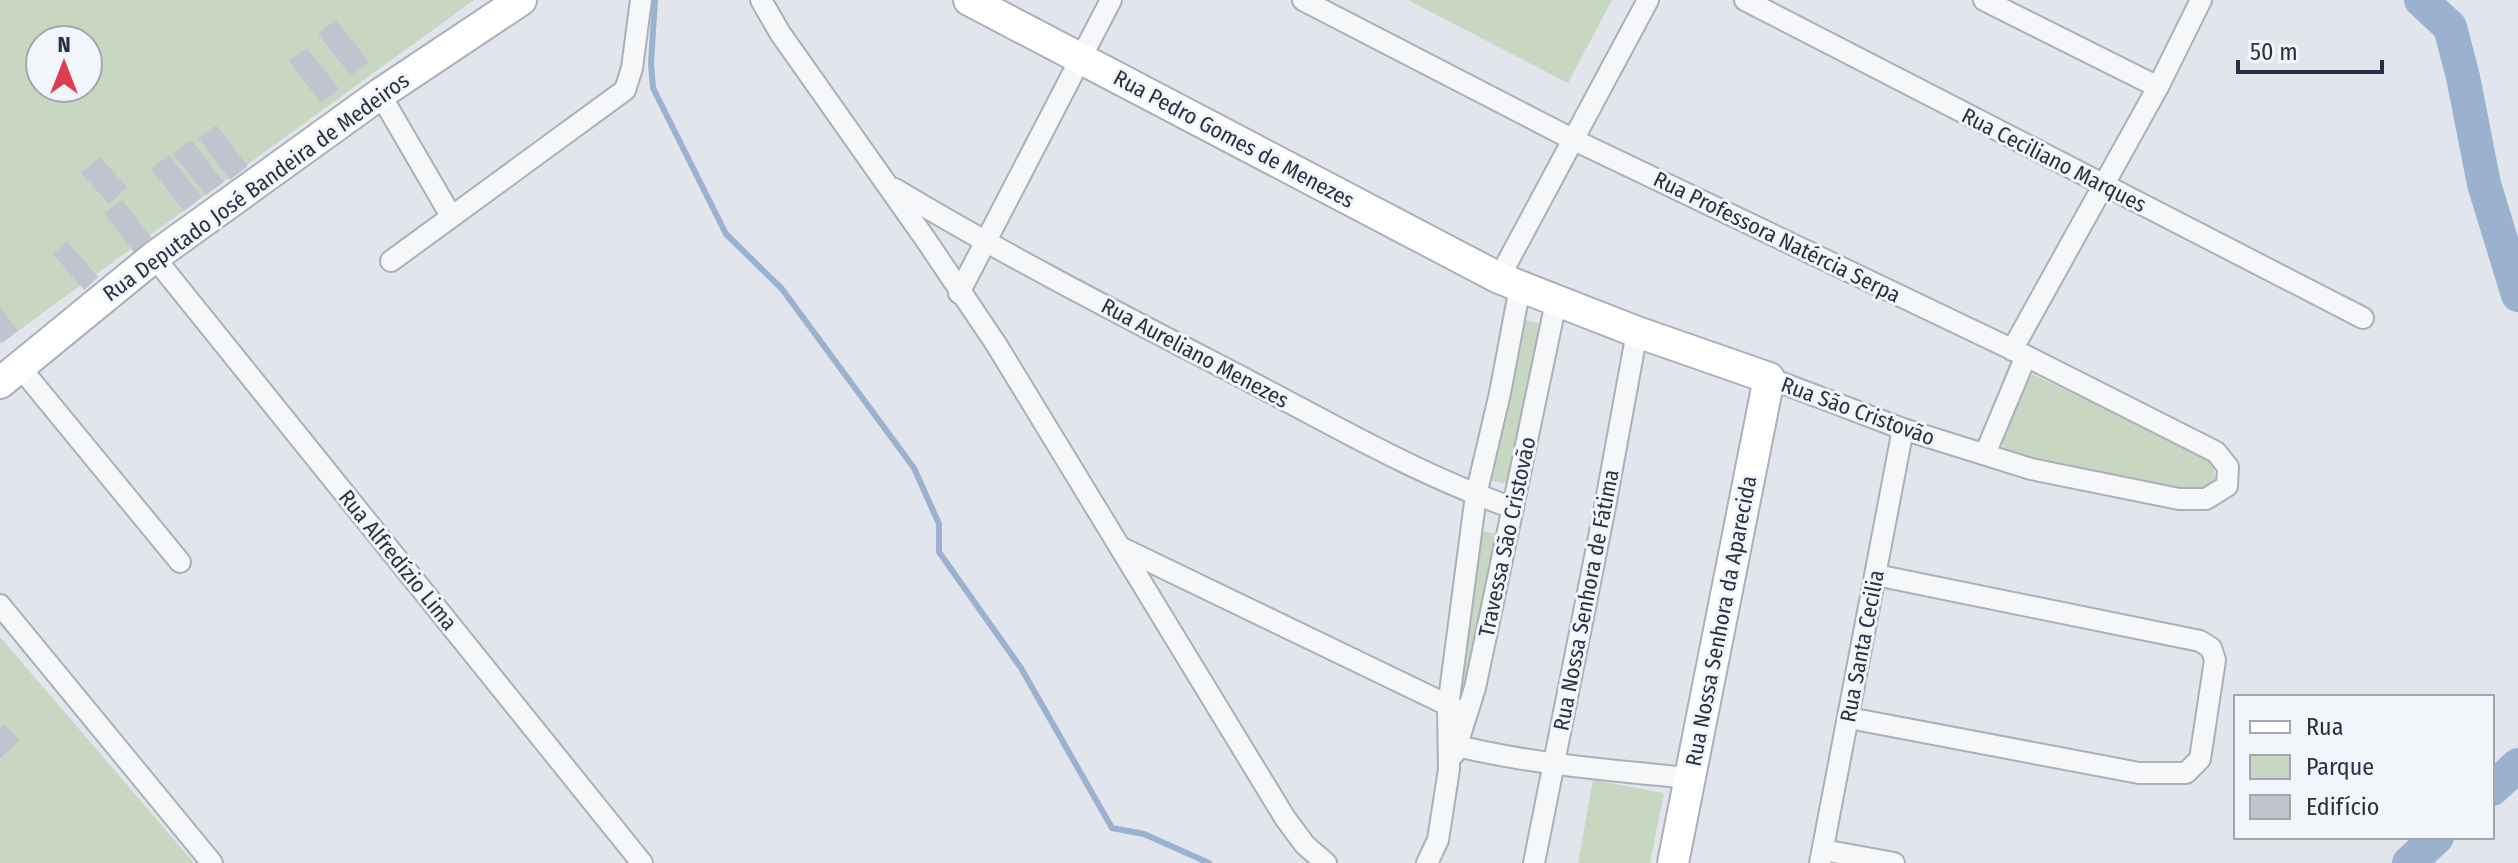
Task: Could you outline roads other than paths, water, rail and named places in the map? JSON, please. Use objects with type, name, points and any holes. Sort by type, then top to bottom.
[{"type":"street","name":"Rua Deputado José Bandeira de Medeiros","points":[[10,374],[154,257],[380,94],[521,0]]},
{"type":"street","points":[[391,261],[625,90],[632,68],[641,0]]},
{"type":"street","points":[[761,0],[780,33],[996,344],[1285,818],[1305,845],[1326,863]]},
{"type":"street","name":"Rua Pedro Gomes de Menezes","points":[[969,0],[1509,283]]},
{"type":"street","points":[[959,293],[1111,0]]},
{"type":"street","name":"Rua Professora Natércia Serpa","points":[[1303,0],[1572,139],[2019,353],[2216,452],[2228,467],[2225,489]]},
{"type":"street","name":"Travessa São Cristovão","points":[[1427,863],[1438,840],[1453,745],[1448,707],[1476,495],[1500,393],[1509,283],[1572,139],[1648,0]]},
{"type":"street","name":"Rua Ceciliano Marques","points":[[1745,0],[2363,318]]},
{"type":"street","points":[[1984,0],[2158,87]]},
{"type":"street","points":[[1985,454],[2019,353],[2201,0]]},
{"type":"street","points":[[380,94],[451,216]]},
{"type":"street","name":"Rua Aureliano Menezes","points":[[885,183],[984,242],[1335,426],[1476,495],[1513,508]]},
{"type":"street","name":"Rua Alfredízio Lima","points":[[154,257],[642,863]]},
{"type":"street","name":"Rua São Cristovão","points":[[1509,283],[1903,429],[2031,469],[2179,499],[2206,499],[2225,489]]},
{"type":"street","name":"Travessa São Cristovão","points":[[1453,745],[1469,714],[1556,302]]},
{"type":"street","name":"Rua Nossa Senhora de Fátima","points":[[1534,863],[1637,332]]},
{"type":"street","points":[[10,374],[180,562]]},
{"type":"street","name":"Rua Nossa Senhora da Aparecida","points":[[1673,863],[1769,378]]},
{"type":"street","name":"Rua Santa Cecilia","points":[[1822,856],[1903,429]]},
{"type":"street","points":[[1122,548],[1448,707],[1469,714]]},
{"type":"street","points":[[1849,718],[2139,773],[2186,773],[2200,759],[2215,660],[2211,648],[2200,641],[1876,575]]},
{"type":"street","points":[[0,605],[212,863]]},
{"type":"street","points":[[1453,745],[1481,753],[1553,764],[1690,778]]},
{"type":"street","points":[[1822,856],[1894,863]]},
{"type":"waterway","points":[[655,0],[651,63],[653,88],[726,234],[782,289],[914,468],[939,524],[939,552],[1021,668],[1112,828],[1144,834],[1209,863]]},
{"type":"waterway","points":[[2421,0],[2450,27],[2484,184],[2518,295]]},
{"type":"waterway","points":[[2494,787],[2518,765]]},
{"type":"waterway","points":[[2409,863],[2435,839]]}]
